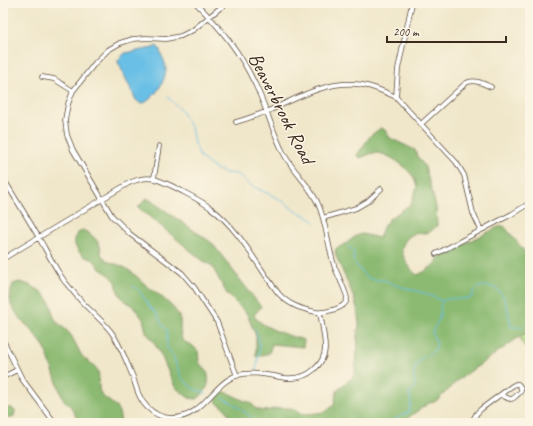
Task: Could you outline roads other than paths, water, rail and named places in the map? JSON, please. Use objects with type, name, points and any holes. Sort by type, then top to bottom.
[{"type":"street","name":"Beaverbrook Road","points":[[196,3],[227,37],[241,58],[255,84],[285,156],[292,168],[313,194],[320,208],[334,264],[347,296],[346,302],[341,307],[320,312]]},
{"type":"street","points":[[228,3],[193,30],[181,36],[166,39],[140,38],[127,40],[114,45],[98,59],[73,91],[70,97],[65,120],[67,135],[73,150],[112,216],[133,236],[182,273],[194,287],[217,322],[237,376]]},
{"type":"street","points":[[396,97],[398,69],[412,3]]},
{"type":"street","points":[[42,77],[54,79],[73,91]]},
{"type":"street","points":[[421,124],[466,83],[473,81],[491,87]]},
{"type":"street","points":[[236,122],[267,112],[310,92],[343,84],[365,85],[396,97],[452,157],[460,168],[466,181],[473,213],[481,230]]},
{"type":"street","points":[[154,178],[159,146]]},
{"type":"street","points":[[3,178],[39,237],[54,265],[66,283],[113,334],[126,359],[140,398],[146,407],[155,413],[166,418],[185,416],[197,410],[222,385],[237,376],[252,373],[290,379],[303,377],[314,370],[324,354],[320,312],[291,305],[272,285],[236,233],[220,215],[202,202],[154,178],[134,181],[102,199],[39,237],[3,259]]},
{"type":"street","points":[[323,218],[356,208],[368,201],[381,189]]},
{"type":"street","points":[[436,254],[530,204]]},
{"type":"street","points":[[3,340],[17,370],[55,423]]},
{"type":"street","points":[[3,378],[17,370]]},
{"type":"street","points":[[472,423],[477,413],[504,392],[516,384],[520,385],[522,388],[520,393],[511,399],[501,395]]},
{"type":"water","points":[[157,46],[165,63],[166,69],[164,79],[154,95],[146,102],[141,104],[136,100],[118,60],[125,53]]},
{"type":"waterway","points":[[168,97],[180,109],[191,128],[194,142],[200,157],[218,170],[226,173],[237,174],[250,185],[277,198],[295,211],[305,215],[315,222]]},
{"type":"waterway","points":[[348,246],[354,252],[353,261],[366,277],[374,280],[384,280],[398,286],[427,294],[442,301]]},
{"type":"waterway","points":[[133,286],[138,289],[167,330],[167,348],[174,357],[182,378],[191,387],[206,393]]},
{"type":"waterway","points":[[390,423],[409,412],[411,403],[409,394],[415,385],[414,370],[420,359],[431,354],[436,347],[437,343],[432,332],[438,321],[442,302],[448,299],[469,298],[472,297],[476,288],[483,286],[490,287],[497,289],[502,294],[511,327],[530,326]]},
{"type":"waterway","points":[[255,329],[259,339],[259,355],[256,371]]},
{"type":"waterway","points":[[222,398],[241,409],[257,423]]}]
